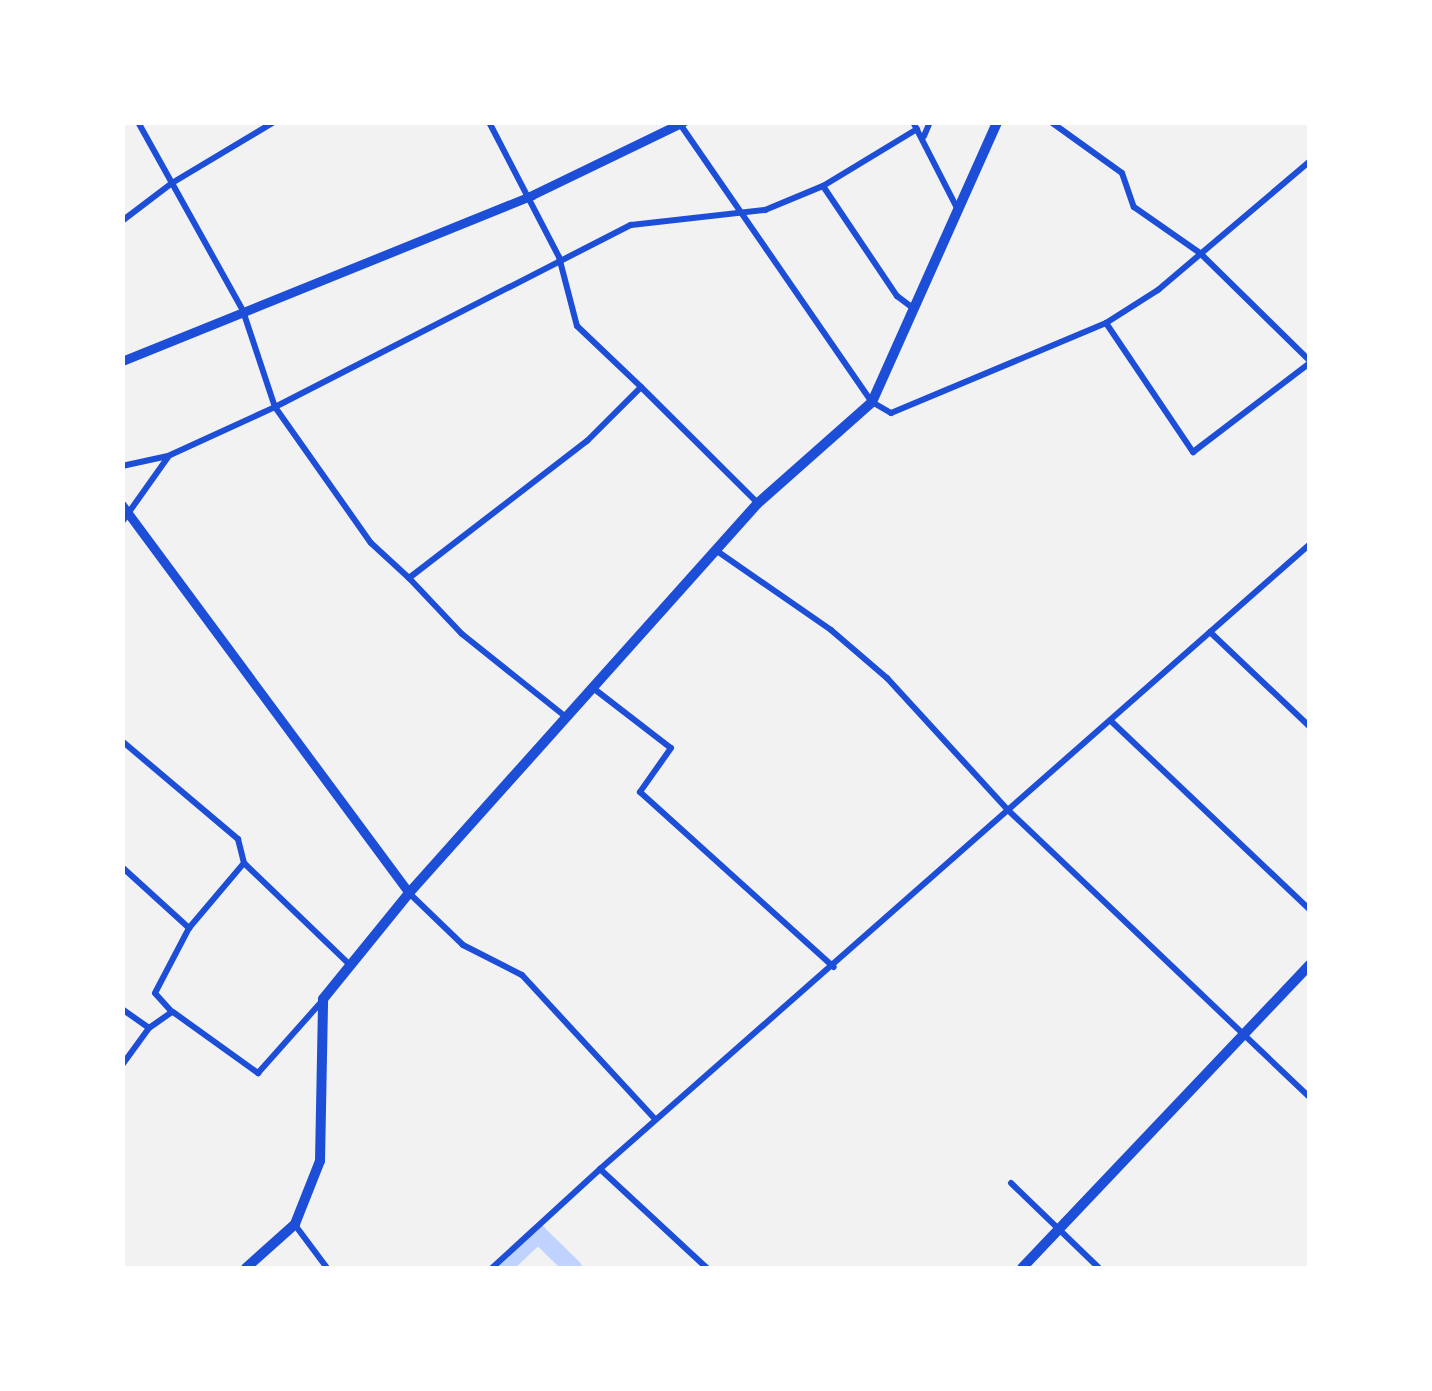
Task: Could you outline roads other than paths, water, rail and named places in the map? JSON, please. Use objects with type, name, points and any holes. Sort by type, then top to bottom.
[{"type":"main road","points":[[246,1268],[294,1224],[320,1161],[324,999],[409,893],[758,503],[872,402],[997,122]]},
{"type":"main road","points":[[1022,1268],[1310,965]]},
{"type":"street","points":[[138,122],[243,311],[276,407],[370,543],[462,634],[566,717]]},
{"type":"street","points":[[122,222],[172,183],[274,122]]},
{"type":"street","points":[[489,122],[532,196],[559,257],[577,326],[758,503]]},
{"type":"street","points":[[924,136],[930,122]]},
{"type":"street","points":[[1051,122],[1122,173],[1134,207],[1200,253],[1310,362],[1193,452],[1106,322]]},
{"type":"street","points":[[122,361],[532,196],[681,123],[872,402],[891,413],[1106,322],[1200,253],[1310,161]]},
{"type":"street","points":[[122,466],[168,456],[276,407],[559,257],[632,225],[743,214],[823,186],[915,126],[924,136],[957,209]]},
{"type":"street","points":[[823,186],[897,296],[914,309]]},
{"type":"street","points":[[409,578],[587,442],[640,387]]},
{"type":"street","points":[[168,456],[125,514],[409,893],[464,945],[540,991],[654,1118]]},
{"type":"street","points":[[492,1268],[654,1118],[834,967],[1310,544]]},
{"type":"street","points":[[717,551],[831,630],[886,678],[1009,811],[1310,1098]]},
{"type":"street","points":[[1210,632],[1310,727]]},
{"type":"street","points":[[592,687],[671,748],[640,792],[834,967]]},
{"type":"street","points":[[1112,722],[1310,910]]},
{"type":"street","points":[[122,740],[238,840],[244,863],[350,964]]},
{"type":"street","points":[[244,863],[189,928],[155,993],[172,1012],[258,1073],[324,999]]},
{"type":"street","points":[[122,868],[189,928]]},
{"type":"street","points":[[122,1009],[149,1028]]},
{"type":"street","points":[[122,1065],[149,1028],[172,1012]]},
{"type":"street","points":[[600,1168],[707,1268]]},
{"type":"street","points":[[1011,1183],[1099,1268]]},
{"type":"street","points":[[294,1224],[327,1268]]},
{"type":"waterway","points":[[502,1268],[538,1234],[573,1268]]}]
